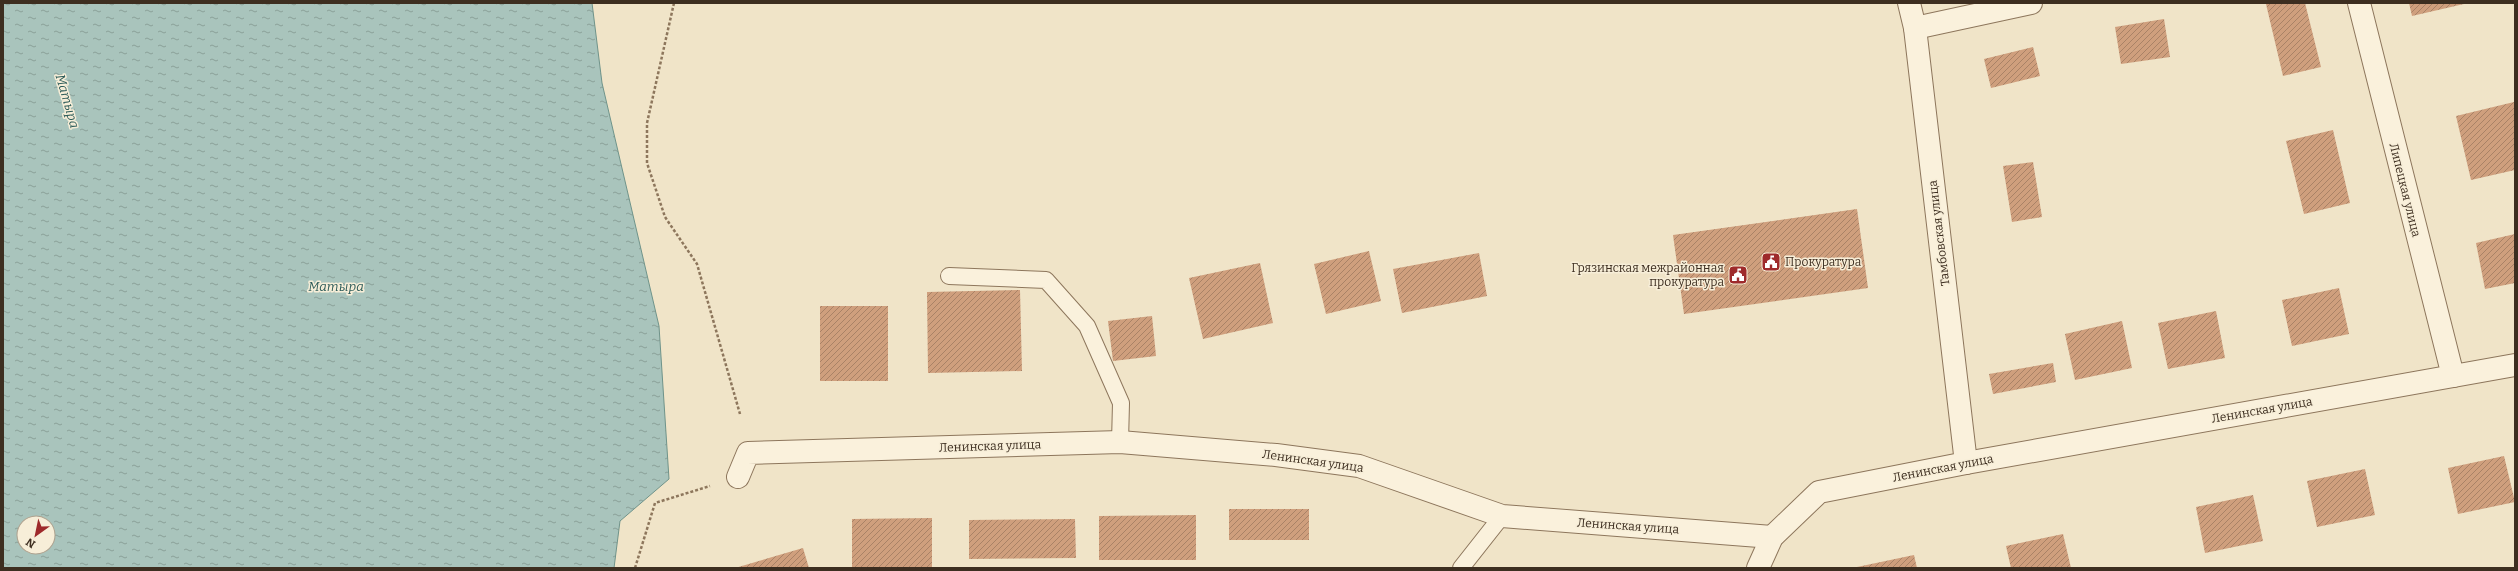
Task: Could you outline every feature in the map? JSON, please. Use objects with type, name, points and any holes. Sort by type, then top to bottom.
[{"type":"street","name":"Тамбовская улица","points":[[1909,3],[1915,28],[1966,463]]},
{"type":"street","points":[[1915,28],[2031,3]]},
{"type":"street","name":"Липецкая улица","points":[[2359,3],[2453,376]]},
{"type":"street","name":"Ленинская улица","points":[[738,477],[748,453],[1120,442],[1276,455],[1359,466],[1502,516],[1772,536],[1819,492],[1966,463],[2515,366]]},
{"type":"street","points":[[1758,568],[1772,536]]},
{"type":"lane","points":[[949,276],[1046,280],[1086,326],[1121,403],[1120,442]]},
{"type":"lane","points":[[1461,568],[1502,516]]},
{"type":"path","points":[[674,3],[647,123],[648,163],[664,216],[698,264],[740,414]]},
{"type":"path","points":[[635,568],[655,503],[738,477]]},
{"type":"water","name":"Матыра","points":[[3,3],[592,3],[602,83],[659,326],[669,479],[620,521],[614,568],[3,568]]},
{"type":"building","points":[[2305,3],[2321,67],[2283,76],[2266,4]]},
{"type":"building","points":[[2409,3],[2464,3],[2464,4],[2412,16]]},
{"type":"building","points":[[2164,19],[2170,57],[2121,64],[2115,27]]},
{"type":"building","points":[[2033,47],[2040,76],[1991,88],[1984,59]]},
{"type":"building","points":[[2514,102],[2515,170],[2471,180],[2456,116]]},
{"type":"building","points":[[2333,130],[2350,203],[2304,214],[2286,141]]},
{"type":"building","points":[[2033,162],[2042,217],[2012,222],[2003,166]]},
{"type":"building","name":"Прокуратура","points":[[1857,209],[1868,288],[1684,314],[1673,235]]},
{"type":"building","points":[[2515,234],[2515,283],[2485,289],[2476,243]]},
{"type":"building","points":[[1369,251],[1381,301],[1326,314],[1314,264]]},
{"type":"building","points":[[1479,253],[1487,296],[1402,313],[1393,269]]},
{"type":"building","points":[[1260,263],[1273,323],[1203,339],[1189,278]]},
{"type":"building","points":[[2339,288],[2349,334],[2292,346],[2282,300]]},
{"type":"building","points":[[1020,290],[1022,371],[928,373],[927,292]]},
{"type":"building","points":[[820,306],[888,306],[888,381],[820,381]]},
{"type":"building","points":[[2216,311],[2225,358],[2168,369],[2158,323]]},
{"type":"building","points":[[1152,316],[1156,356],[1113,361],[1108,321]]},
{"type":"building","points":[[2122,321],[2132,368],[2075,380],[2065,334]]},
{"type":"building","points":[[2053,363],[2056,382],[1993,394],[1989,374]]},
{"type":"building","points":[[2504,456],[2515,502],[2458,514],[2448,468]]},
{"type":"building","points":[[2365,469],[2375,515],[2317,527],[2307,481]]},
{"type":"building","points":[[2253,495],[2263,541],[2205,553],[2196,507]]},
{"type":"building","points":[[1229,509],[1309,509],[1309,540],[1229,540]]},
{"type":"building","points":[[1196,515],[1196,560],[1099,560],[1099,516]]},
{"type":"building","points":[[932,518],[932,568],[852,568],[852,519]]},
{"type":"building","points":[[1075,519],[1076,558],[969,559],[969,520]]},
{"type":"building","points":[[2063,534],[2071,568],[2011,568],[2006,546]]},
{"type":"building","points":[[803,548],[809,568],[735,568]]},
{"type":"building","points":[[1914,555],[1917,568],[1857,568],[1857,567]]},
{"type":"place","name":"Прокуратура","points":[[1771,262]]},
{"type":"place","name":"Грязинская межрайонная прокуратура","points":[[1738,275]]}]
